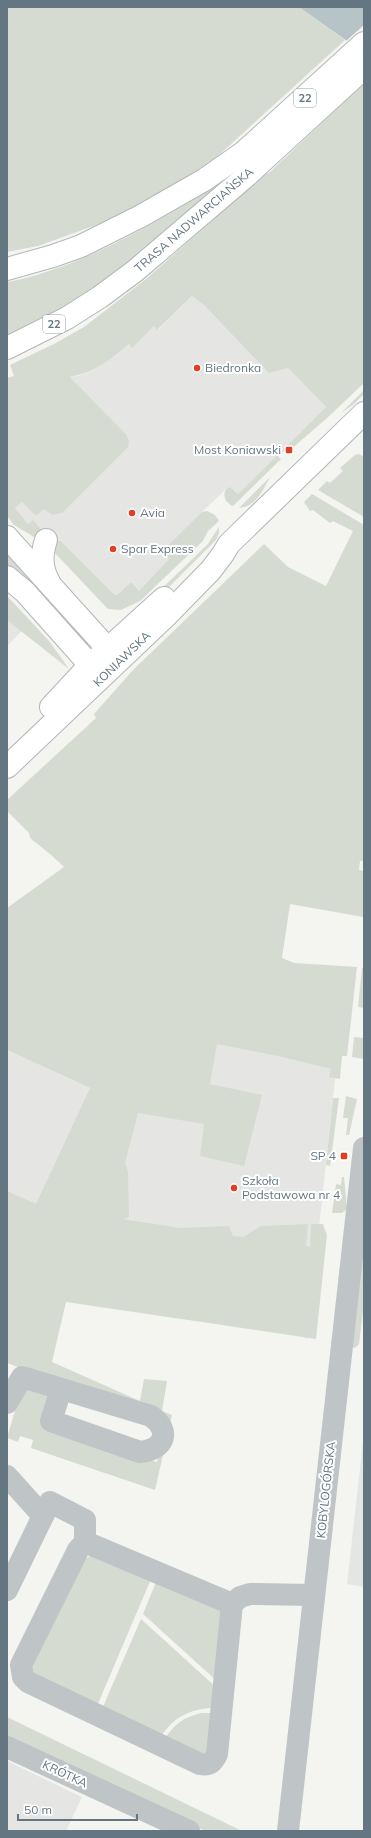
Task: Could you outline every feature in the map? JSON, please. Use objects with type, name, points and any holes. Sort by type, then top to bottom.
[{"type":"main road","name":"TRASA NADWARCIAŃSKA","points":[[7,348],[67,318],[100,297],[168,244],[364,43]]},
{"type":"main road","name":"TRASA NADWARCIAŃSKA","points":[[7,269],[53,256],[108,234],[180,194],[251,158],[364,68]]},
{"type":"main road","name":"KONIAWSKA","points":[[7,767],[202,561],[218,549],[229,544],[364,413]]},
{"type":"main road","points":[[7,536],[110,659]]},
{"type":"main road","points":[[7,577],[25,592],[90,666]]},
{"type":"main road","name":"KONIAWSKA","points":[[7,752],[90,666],[110,659]]},
{"type":"street","name":"KOBYLOGÓRSKA","points":[[288,1831],[364,1148]]},
{"type":"street","points":[[7,1403],[22,1377],[152,1416],[160,1422],[163,1429],[163,1438],[158,1446],[150,1451],[140,1452],[51,1421],[61,1389]]},
{"type":"street","points":[[7,1476],[43,1516]]},
{"type":"street","points":[[7,1590],[50,1502],[85,1520],[85,1542],[78,1550],[21,1665],[24,1677],[28,1682],[206,1766],[212,1762],[217,1754],[232,1604],[240,1597],[250,1594],[314,1596]]},
{"type":"street","points":[[85,1542],[232,1604]]},
{"type":"street","name":"KRÓTKA","points":[[7,1747],[189,1831]]},
{"type":"shaded area","points":[[7,7],[299,7],[345,40],[193,177],[110,220],[38,246],[7,252]]},
{"type":"shaded area","points":[[299,7],[364,7],[364,53],[306,12]]},
{"type":"shaded area","points":[[364,83],[364,383],[289,451],[287,448],[278,457],[281,459],[233,506],[225,499],[224,494],[226,489],[230,487],[238,494],[326,407],[288,368],[269,373],[204,305],[192,296],[157,330],[154,326],[132,348],[129,344],[102,365],[70,377],[126,434],[129,442],[128,447],[62,513],[52,515],[44,509],[36,516],[22,502],[15,508],[28,524],[33,520],[40,528],[41,532],[34,537],[14,525],[7,516],[7,378],[14,376],[10,365],[54,344],[84,327],[146,279],[264,175],[270,172]]},
{"type":"shaded area","points":[[229,177],[151,244],[124,265],[68,304],[7,336],[7,282],[52,270],[98,252],[183,206]]},
{"type":"shaded area","points":[[192,296],[288,368],[326,407],[238,494],[231,488],[227,488],[163,550],[170,559],[139,591],[132,583],[130,583],[116,596],[61,541],[55,541],[29,524],[14,509],[22,502],[44,509],[126,434],[70,377],[78,376],[116,356],[129,344],[132,347],[154,326],[158,330]]},
{"type":"shaded area","points":[[364,390],[364,394],[354,404],[341,413]]},
{"type":"shaded area","points":[[359,454],[364,457],[364,517],[318,490],[327,481],[330,483],[343,471],[340,468],[355,455]]},
{"type":"shaded area","points":[[270,477],[262,492],[250,505],[239,508]]},
{"type":"shaded area","points":[[312,494],[364,525],[364,861],[360,861],[359,870],[364,871],[363,917],[290,904],[282,958],[294,963],[357,967],[347,1056],[342,1056],[340,1079],[329,1077],[331,1069],[278,1056],[217,1044],[210,1084],[262,1095],[244,1166],[200,1156],[204,1124],[138,1113],[125,1163],[128,1172],[129,1217],[123,1219],[180,1228],[229,1226],[233,1236],[243,1237],[261,1226],[308,1224],[306,1246],[310,1247],[311,1224],[323,1224],[327,1235],[316,1339],[66,1302],[52,1362],[140,1401],[144,1379],[167,1381],[162,1411],[172,1415],[155,1490],[31,1448],[33,1440],[20,1436],[18,1442],[7,1438],[21,1390],[44,1388],[49,1400],[41,1425],[157,1462],[166,1422],[7,1363],[7,1191],[36,1204],[90,1088],[7,1050],[7,908],[64,867],[30,838],[29,833],[7,811],[7,800],[96,718],[94,714],[133,670],[264,544],[288,567],[326,586],[353,531],[333,521],[330,523],[313,510],[310,511],[304,502]]},
{"type":"shaded area","points":[[207,511],[215,515],[219,521],[208,531],[203,541],[140,601],[121,610],[108,609],[53,551],[55,541],[61,541],[115,595],[117,595],[130,583],[132,583],[139,591],[169,559],[163,550],[202,512]]},
{"type":"shaded area","points":[[219,527],[219,533],[216,540],[157,599],[154,596],[207,545]]},
{"type":"shaded area","points":[[7,549],[89,644],[88,646],[86,647],[7,566]]},
{"type":"shaded area","points":[[7,596],[49,641],[69,669],[7,620]]},
{"type":"shaded area","points":[[7,616],[24,629],[7,646]]},
{"type":"shaded area","points":[[362,968],[364,968],[364,1008],[358,1007]]},
{"type":"shaded area","points":[[133,994],[341,1024],[307,1339],[7,1191],[7,1050],[90,1088]]},
{"type":"shaded area","points":[[354,1037],[364,1038],[364,1059],[352,1057]]},
{"type":"shaded area","points":[[346,1096],[357,1099],[349,1135],[346,1135],[348,1118],[343,1118]]},
{"type":"shaded area","points":[[333,1098],[339,1098],[330,1166],[326,1165]]},
{"type":"shaded area","points":[[342,1177],[344,1177],[347,1209],[342,1213],[332,1213],[336,1184],[341,1185]]},
{"type":"shaded area","points":[[364,1239],[364,1303],[359,1344],[355,1348],[351,1347]]},
{"type":"shaded area","points":[[364,1433],[364,1587],[347,1584]]},
{"type":"shaded area","points":[[90,1556],[97,1556],[151,1579],[97,1706],[38,1678],[30,1667],[83,1560]]},
{"type":"shaded area","points":[[156,1582],[223,1611],[218,1682],[143,1614]]},
{"type":"shaded area","points":[[141,1619],[218,1689],[215,1708],[206,1708],[183,1715],[171,1724],[160,1738],[102,1709]]},
{"type":"shaded area","points":[[202,1713],[214,1713],[210,1749],[204,1755],[164,1740],[180,1722]]},
{"type":"shaded area","points":[[7,1717],[242,1831],[205,1831],[7,1739]]},
{"type":"shaded area","points":[[7,1761],[82,1797],[66,1831],[7,1831]]},
{"type":"pier","points":[[364,25],[364,55],[345,42]]},
{"type":"place","name":"Biedronka","points":[[197,368]]},
{"type":"place","name":"Most Koniawski","points":[[289,450]]},
{"type":"place","name":"Avia","points":[[132,513]]},
{"type":"place","name":"Spar Express","points":[[113,549]]},
{"type":"place","name":"SP 4","points":[[344,1156]]},
{"type":"place","name":"Szkoła Podstawowa nr 4","points":[[234,1188]]}]
